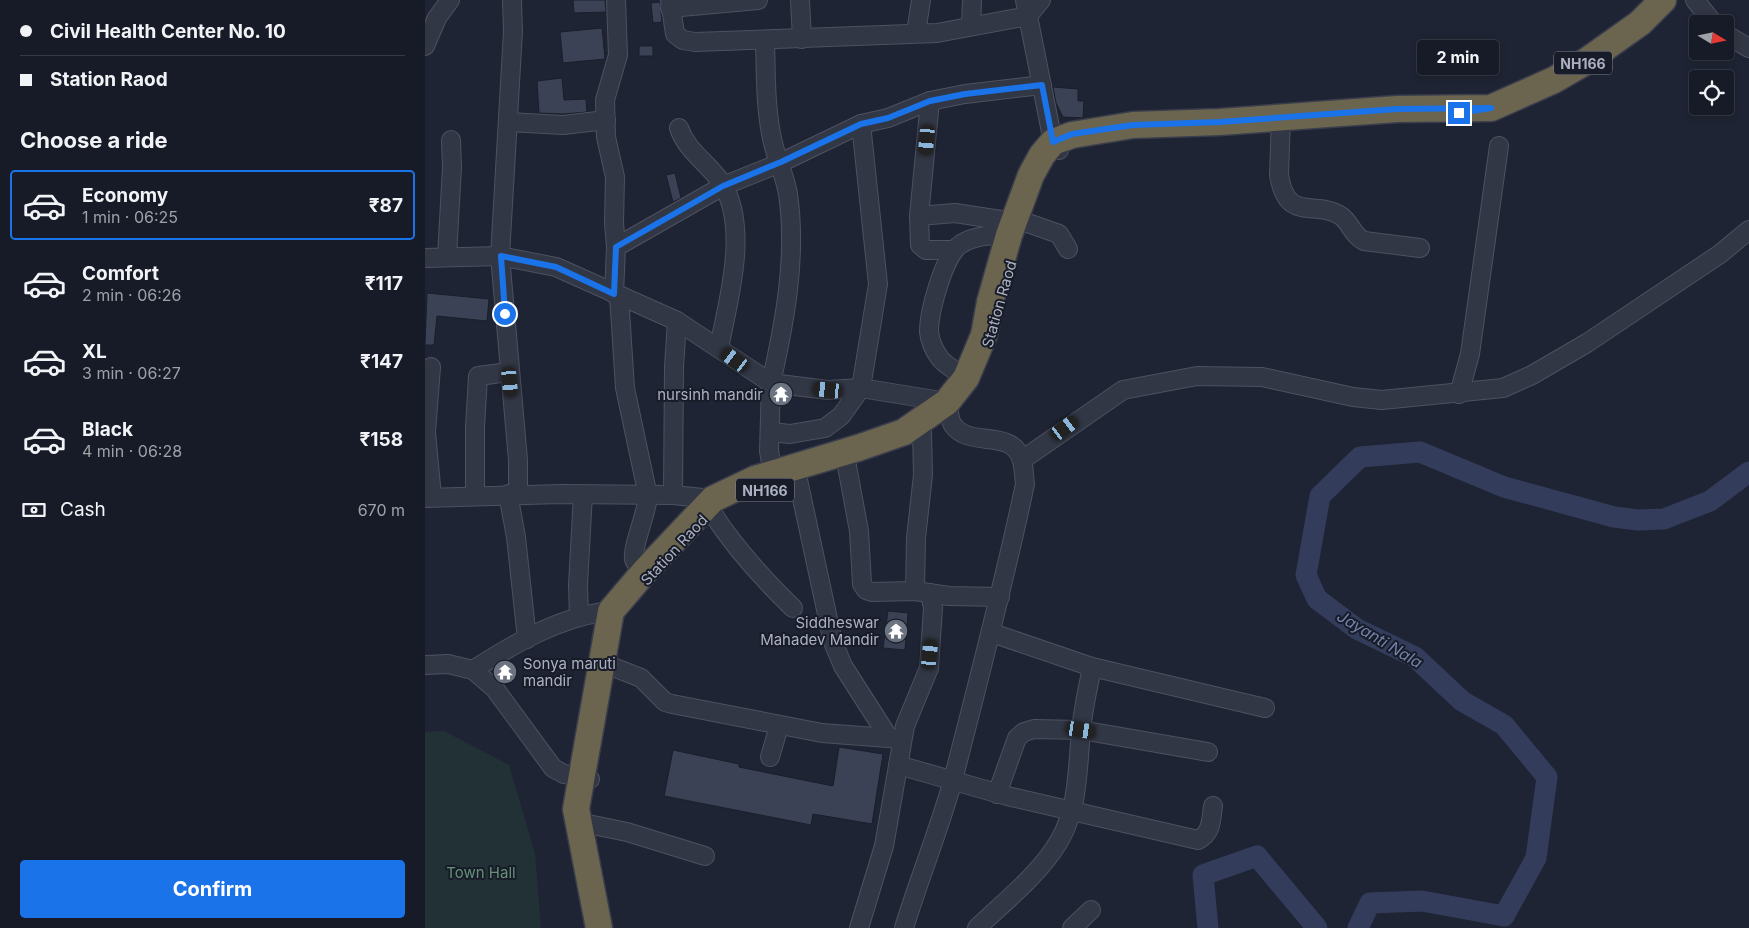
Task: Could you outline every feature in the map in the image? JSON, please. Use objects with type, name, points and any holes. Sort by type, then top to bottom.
[{"type":"highway","name":"NH166","points":[[599,928],[576,809],[586,778],[611,611],[645,570],[712,505],[773,474],[904,432],[949,407],[966,378],[984,335],[991,302],[1035,166],[1057,148],[1107,138],[1211,133],[1281,122],[1428,119],[1491,108],[1554,80],[1585,62],[1640,23],[1663,0]]},
{"type":"highway","name":"Station Raod","points":[[610,928],[585,804],[586,778],[616,613],[712,505],[847,466],[903,443],[922,431],[949,407],[976,374],[993,336],[1015,226]]},
{"type":"street","points":[[425,46],[437,18],[450,0]]},
{"type":"street","points":[[512,0],[513,30],[501,256],[509,372],[518,460],[513,494],[527,639]]},
{"type":"street","points":[[616,0],[618,55],[605,100],[606,137],[615,177],[617,295],[625,388],[648,496],[634,553],[637,564],[645,570]]},
{"type":"street","points":[[758,0],[670,4],[675,34],[688,42],[802,39],[937,32],[971,26],[1026,8],[1041,0]]},
{"type":"street","points":[[800,0],[802,39]]},
{"type":"street","points":[[916,33],[921,0]]},
{"type":"street","points":[[971,0],[971,26]]},
{"type":"street","points":[[1695,0],[1707,15]]},
{"type":"street","points":[[1026,8],[1057,148]]},
{"type":"street","points":[[1734,39],[1749,48]]},
{"type":"street","points":[[765,40],[767,105],[773,144],[781,162],[788,194],[791,244],[784,321],[771,383],[769,460],[773,474]]},
{"type":"street","points":[[616,247],[723,186],[781,162],[861,124],[888,118],[930,101],[965,94],[1042,85]]},
{"type":"street","points":[[930,101],[919,216],[920,245],[926,250],[953,250]]},
{"type":"street","points":[[508,122],[563,125],[606,120]]},
{"type":"street","points":[[1281,122],[1279,153],[1281,185],[1295,205],[1341,216],[1357,237],[1364,241],[1420,248]]},
{"type":"street","points":[[771,432],[790,434],[825,428],[841,416],[861,388],[878,284],[861,124]]},
{"type":"street","points":[[679,128],[689,147],[723,186],[733,211],[735,240],[733,270],[719,348]]},
{"type":"street","points":[[447,257],[452,167],[451,140]]},
{"type":"street","points":[[1459,394],[1470,354],[1499,146]]},
{"type":"street","points":[[919,216],[955,213],[975,215],[1015,226],[1059,234],[1068,249]]},
{"type":"street","points":[[975,215],[976,238]]},
{"type":"street","points":[[966,378],[940,359],[933,347],[929,332],[944,265],[953,250],[962,243],[1015,226]]},
{"type":"street","points":[[1022,460],[1123,390],[1197,376],[1262,377],[1353,398],[1382,400],[1459,394],[1503,388],[1533,375],[1587,343],[1720,254],[1749,230]]},
{"type":"street","points":[[425,258],[501,256],[556,267],[677,321],[719,348],[754,374],[771,383],[828,390],[861,388],[949,407],[952,424],[962,433],[979,438],[1003,440],[1014,448],[1022,460],[1025,484],[992,633],[981,665],[953,780],[904,928]]},
{"type":"street","points":[[673,495],[674,367],[677,321]]},
{"type":"street","points":[[431,367],[426,432],[429,498],[513,494],[673,495],[712,505],[730,541],[763,579],[793,608]]},
{"type":"street","points":[[475,495],[475,426],[478,376],[509,372]]},
{"type":"street","points":[[895,739],[905,726],[929,668],[933,617],[922,592],[916,538],[923,475],[922,431]]},
{"type":"street","points":[[847,466],[859,530],[863,584],[866,590],[872,592],[922,592],[949,596],[1000,597]]},
{"type":"street","points":[[798,480],[833,642],[843,666],[895,739],[898,765],[884,846],[859,928]]},
{"type":"street","points":[[579,616],[578,585],[583,494]]},
{"type":"street","points":[[473,670],[527,639],[579,616],[611,611]]},
{"type":"street","points":[[992,633],[1092,667],[1265,708]]},
{"type":"street","points":[[425,665],[448,664],[473,670],[495,689],[553,768],[564,774],[586,778]]},
{"type":"street","points":[[608,665],[641,678],[665,702],[672,704],[822,733],[895,739]]},
{"type":"street","points":[[977,928],[1054,850],[1073,812],[1079,775],[1081,730],[1092,667]]},
{"type":"street","points":[[770,757],[779,726]]},
{"type":"street","points":[[997,794],[1017,738],[1034,728],[1081,730],[1208,752]]},
{"type":"street","points":[[898,765],[997,794],[1198,840],[1205,837],[1209,830],[1213,806]]},
{"type":"street","points":[[588,824],[627,832],[705,856]]},
{"type":"street","points":[[1072,928],[1091,910]]},
{"type":"green space","name":"Town Hall","points":[[444,731],[509,765],[535,854],[541,928],[425,928],[425,732]]},
{"type":"building","points":[[573,0],[605,0],[606,12],[574,13]]},
{"type":"building","points":[[660,2],[662,22],[653,23],[651,3]]},
{"type":"building","points":[[602,28],[605,59],[563,63],[560,32]]},
{"type":"building","points":[[639,46],[653,46],[653,56],[639,56]]},
{"type":"building","points":[[562,78],[564,100],[586,99],[587,112],[539,113],[537,81]]},
{"type":"building","points":[[1053,87],[1078,89],[1078,101],[1084,101],[1083,118],[1063,117],[1056,103]]},
{"type":"building","points":[[675,173],[681,198],[673,202],[666,175]]},
{"type":"building","points":[[427,293],[489,299],[487,321],[437,316],[434,345],[425,345]]},
{"type":"building","name":"Siddheswar Mahadev Mandir","points":[[888,611],[908,613],[905,650],[883,648]]},
{"type":"building","points":[[839,747],[883,754],[872,824],[813,814],[811,825],[664,796],[673,750],[739,764],[739,767],[833,786]]},
{"type":"waterway","name":"Jayanti Nala","points":[[1358,928],[1370,903],[1422,901],[1504,916],[1536,858],[1547,777],[1504,725],[1462,701],[1415,657],[1357,629],[1317,599],[1306,575],[1320,496],[1360,457],[1420,452],[1504,487],[1614,517],[1638,520],[1664,519],[1710,501],[1749,472]]},
{"type":"waterway","name":"Jayanti Nala","points":[[1208,928],[1203,875],[1257,856],[1317,928]]},
{"type":"place","name":"nursinh mandir","points":[[781,394]]},
{"type":"place","name":"Siddheswar Mahadev Mandir","points":[[896,631]]},
{"type":"place","name":"Sonya maruti mandir","points":[[505,672]]},
{"type":"route","points":[[505,314],[501,256],[556,267],[614,294],[616,247],[742,177],[781,162],[861,124],[888,118],[930,101],[965,94],[1042,85],[1053,142],[1072,134],[1133,125],[1189,124],[1397,109],[1491,108],[1459,113]]}]
